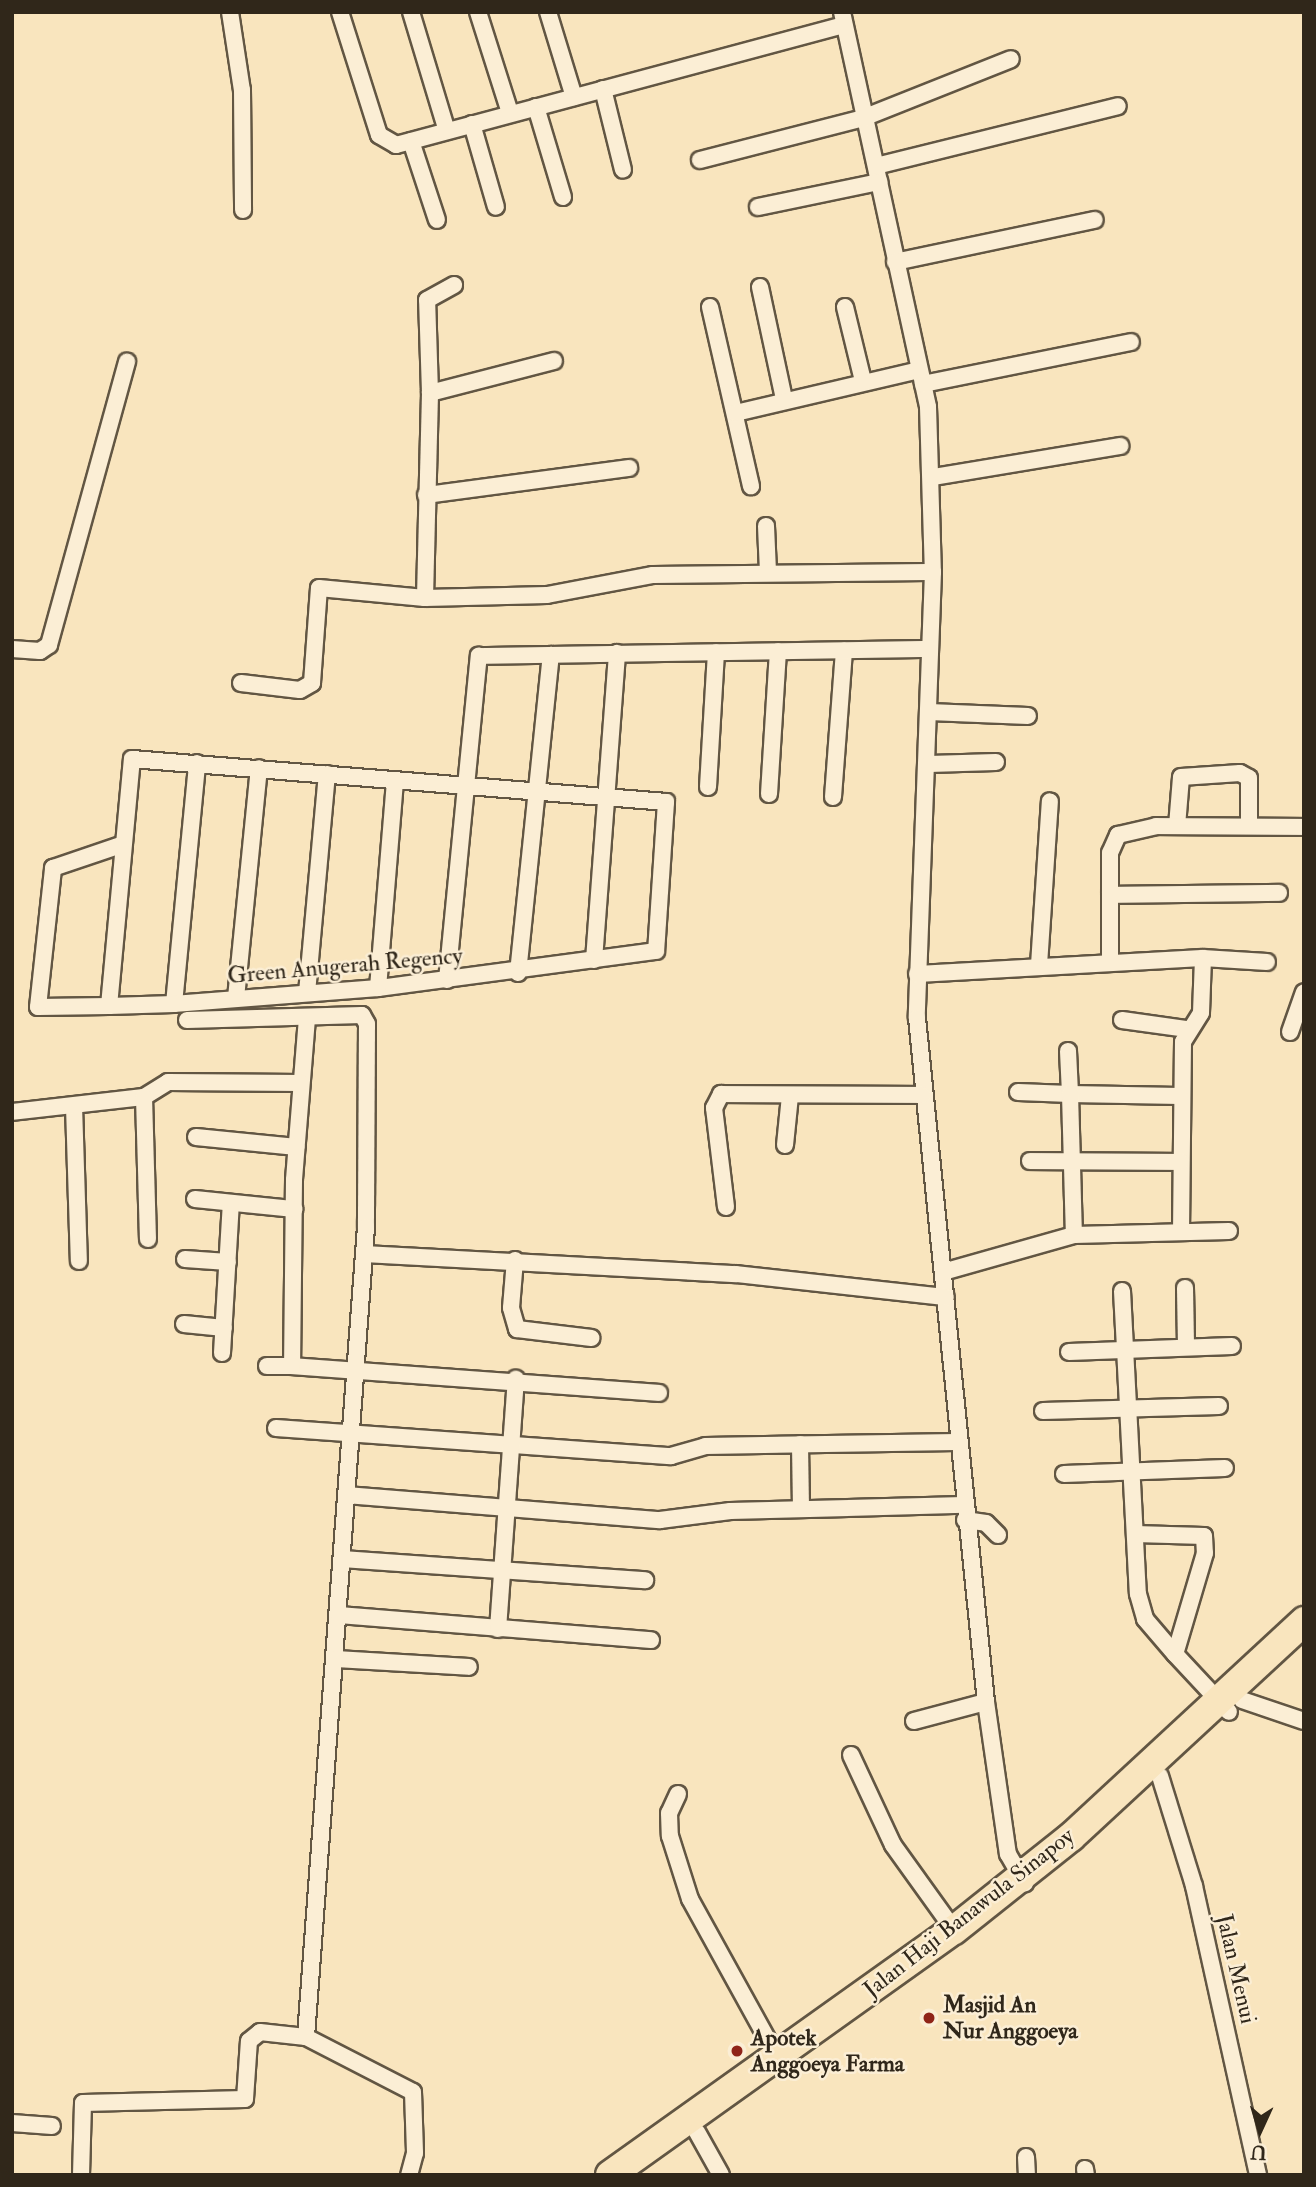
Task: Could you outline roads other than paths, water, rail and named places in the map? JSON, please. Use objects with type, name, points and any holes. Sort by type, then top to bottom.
[{"type":"highway","name":"Jalan Haji Banawula Sinapoy","points":[[634,2175],[697,2132],[1160,1776],[1304,1621]]},
{"type":"highway","name":"Jalan Haji Banawula Sinapoy","points":[[610,2175],[776,2055],[861,2007],[954,1930],[1024,1882],[1304,1640]]},
{"type":"street","points":[[230,12],[242,90],[243,210]]},
{"type":"street","points":[[341,12],[384,144],[411,141],[574,97],[843,19],[921,377],[933,477],[929,765],[917,974],[922,1095],[946,1297],[957,1442],[986,1702],[1008,1853],[1024,1882]]},
{"type":"street","points":[[411,12],[447,131]]},
{"type":"street","points":[[478,12],[510,113]]},
{"type":"street","points":[[548,12],[574,97]]},
{"type":"street","points":[[700,160],[863,118],[1011,59]]},
{"type":"street","points":[[603,89],[623,170]]},
{"type":"street","points":[[758,207],[1118,106]]},
{"type":"street","points":[[536,107],[563,197]]},
{"type":"street","points":[[472,124],[496,207]]},
{"type":"street","points":[[411,141],[437,220]]},
{"type":"street","points":[[895,261],[1095,220]]},
{"type":"street","points":[[425,598],[429,393],[427,300],[454,285]]},
{"type":"street","points":[[760,287],[784,399]]},
{"type":"street","points":[[709,307],[751,486]]},
{"type":"street","points":[[845,307],[863,381]]},
{"type":"street","points":[[736,413],[863,381],[921,377],[1130,342]]},
{"type":"street","points":[[429,393],[554,361]]},
{"type":"street","points":[[12,649],[40,651],[49,645],[127,362]]},
{"type":"street","points":[[933,477],[1120,446]]},
{"type":"street","points":[[426,495],[629,467]]},
{"type":"street","points":[[766,526],[768,570]]},
{"type":"street","points":[[241,683],[300,690],[312,683],[319,588],[425,598],[547,595],[653,575],[768,570],[933,572]]},
{"type":"street","points":[[447,980],[470,790],[479,656],[929,649]]},
{"type":"street","points":[[833,797],[844,650]]},
{"type":"street","points":[[769,794],[778,651]]},
{"type":"street","points":[[708,787],[716,652]]},
{"type":"street","points":[[594,960],[617,653]]},
{"type":"street","points":[[518,973],[551,655]]},
{"type":"street","points":[[929,712],[1028,716]]},
{"type":"street","points":[[109,1006],[121,845],[132,759],[327,774],[538,796],[606,799]]},
{"type":"street","points":[[929,765],[996,762]]},
{"type":"street","points":[[174,1004],[197,763]]},
{"type":"street","points":[[236,998],[259,768]]},
{"type":"street","points":[[1177,826],[1181,777],[1240,773],[1249,778],[1249,825]]},
{"type":"street","points":[[307,993],[327,774]]},
{"type":"street","points":[[378,988],[395,782]]},
{"type":"street","name":"Green Anugerah Regency","points":[[121,845],[53,868],[37,1007],[174,1004],[378,988],[518,973],[656,951],[666,802],[606,799]]},
{"type":"street","points":[[1038,965],[1050,801]]},
{"type":"street","points":[[1110,961],[1110,895],[1114,838],[1177,826],[1304,827]]},
{"type":"street","points":[[1110,895],[1279,893]]},
{"type":"street","points":[[917,974],[1110,961],[1203,958],[1267,962]]},
{"type":"street","points":[[1181,1229],[1181,1096],[1187,1029],[1201,1013],[1203,958]]},
{"type":"street","points":[[1290,1032],[1304,992]]},
{"type":"street","points":[[187,1020],[362,1015],[367,1024],[364,1254],[353,1371],[336,1659],[306,2037]]},
{"type":"street","points":[[292,1366],[294,1209],[307,1018]]},
{"type":"street","points":[[1122,1020],[1187,1029]]},
{"type":"street","points":[[1068,1051],[1074,1235]]},
{"type":"street","points":[[12,1112],[144,1097],[168,1082],[301,1083]]},
{"type":"street","points":[[726,1208],[718,1097],[726,1092],[790,1096],[922,1095]]},
{"type":"street","points":[[1018,1093],[1181,1096]]},
{"type":"street","points":[[785,1145],[790,1096]]},
{"type":"street","points":[[144,1097],[148,1239]]},
{"type":"street","points":[[74,1106],[79,1261]]},
{"type":"street","points":[[197,1137],[297,1147]]},
{"type":"street","points":[[1030,1161],[1072,1159],[1181,1162]]},
{"type":"street","points":[[195,1199],[294,1209]]},
{"type":"street","points":[[222,1353],[231,1203]]},
{"type":"street","points":[[943,1272],[1074,1235],[1181,1229],[1229,1231]]},
{"type":"street","points":[[364,1254],[515,1260],[736,1274],[946,1297]]},
{"type":"street","points":[[185,1259],[228,1262]]},
{"type":"street","points":[[515,1260],[511,1308],[517,1329],[591,1338]]},
{"type":"street","points":[[1185,1288],[1186,1347]]},
{"type":"street","points":[[1122,1291],[1140,1608],[1175,1654],[1229,1704],[1304,1721]]},
{"type":"street","points":[[184,1324],[224,1328]]},
{"type":"street","points":[[1069,1352],[1232,1346]]},
{"type":"street","points":[[267,1366],[516,1379],[659,1393]]},
{"type":"street","points":[[498,1629],[516,1379]]},
{"type":"street","points":[[1043,1411],[1128,1411],[1219,1406]]},
{"type":"street","points":[[276,1427],[671,1456],[705,1446],[957,1442]]},
{"type":"street","points":[[800,1444],[801,1508]]},
{"type":"street","points":[[1064,1474],[1225,1468]]},
{"type":"street","points":[[346,1495],[660,1520],[801,1508],[965,1512],[986,1523],[998,1535]]},
{"type":"street","points":[[1135,1534],[1196,1533],[1206,1540],[1175,1654]]},
{"type":"street","points":[[342,1559],[645,1580]]},
{"type":"street","points":[[339,1615],[651,1640]]},
{"type":"street","points":[[336,1659],[469,1667]]},
{"type":"street","points":[[914,1721],[986,1702]]},
{"type":"street","points":[[851,1755],[893,1845],[954,1930]]},
{"type":"street","name":"Jalan Menui","points":[[1160,1776],[1194,1886],[1258,2175]]},
{"type":"street","points":[[678,1794],[669,1813],[670,1836],[690,1899],[776,2055]]},
{"type":"street","points":[[81,2175],[83,2103],[128,2099],[245,2099],[251,2036],[306,2037],[413,2092],[415,2154],[409,2175]]},
{"type":"street","points":[[12,2123],[52,2126]]},
{"type":"street","points":[[697,2132],[721,2175]]},
{"type":"street","points":[[1026,2157],[1027,2175]]},
{"type":"place","name":"Masjid An Nur Anggoeya","points":[[929,2018]]},
{"type":"place","name":"Apotek Anggoeya Farma","points":[[737,2051]]}]
